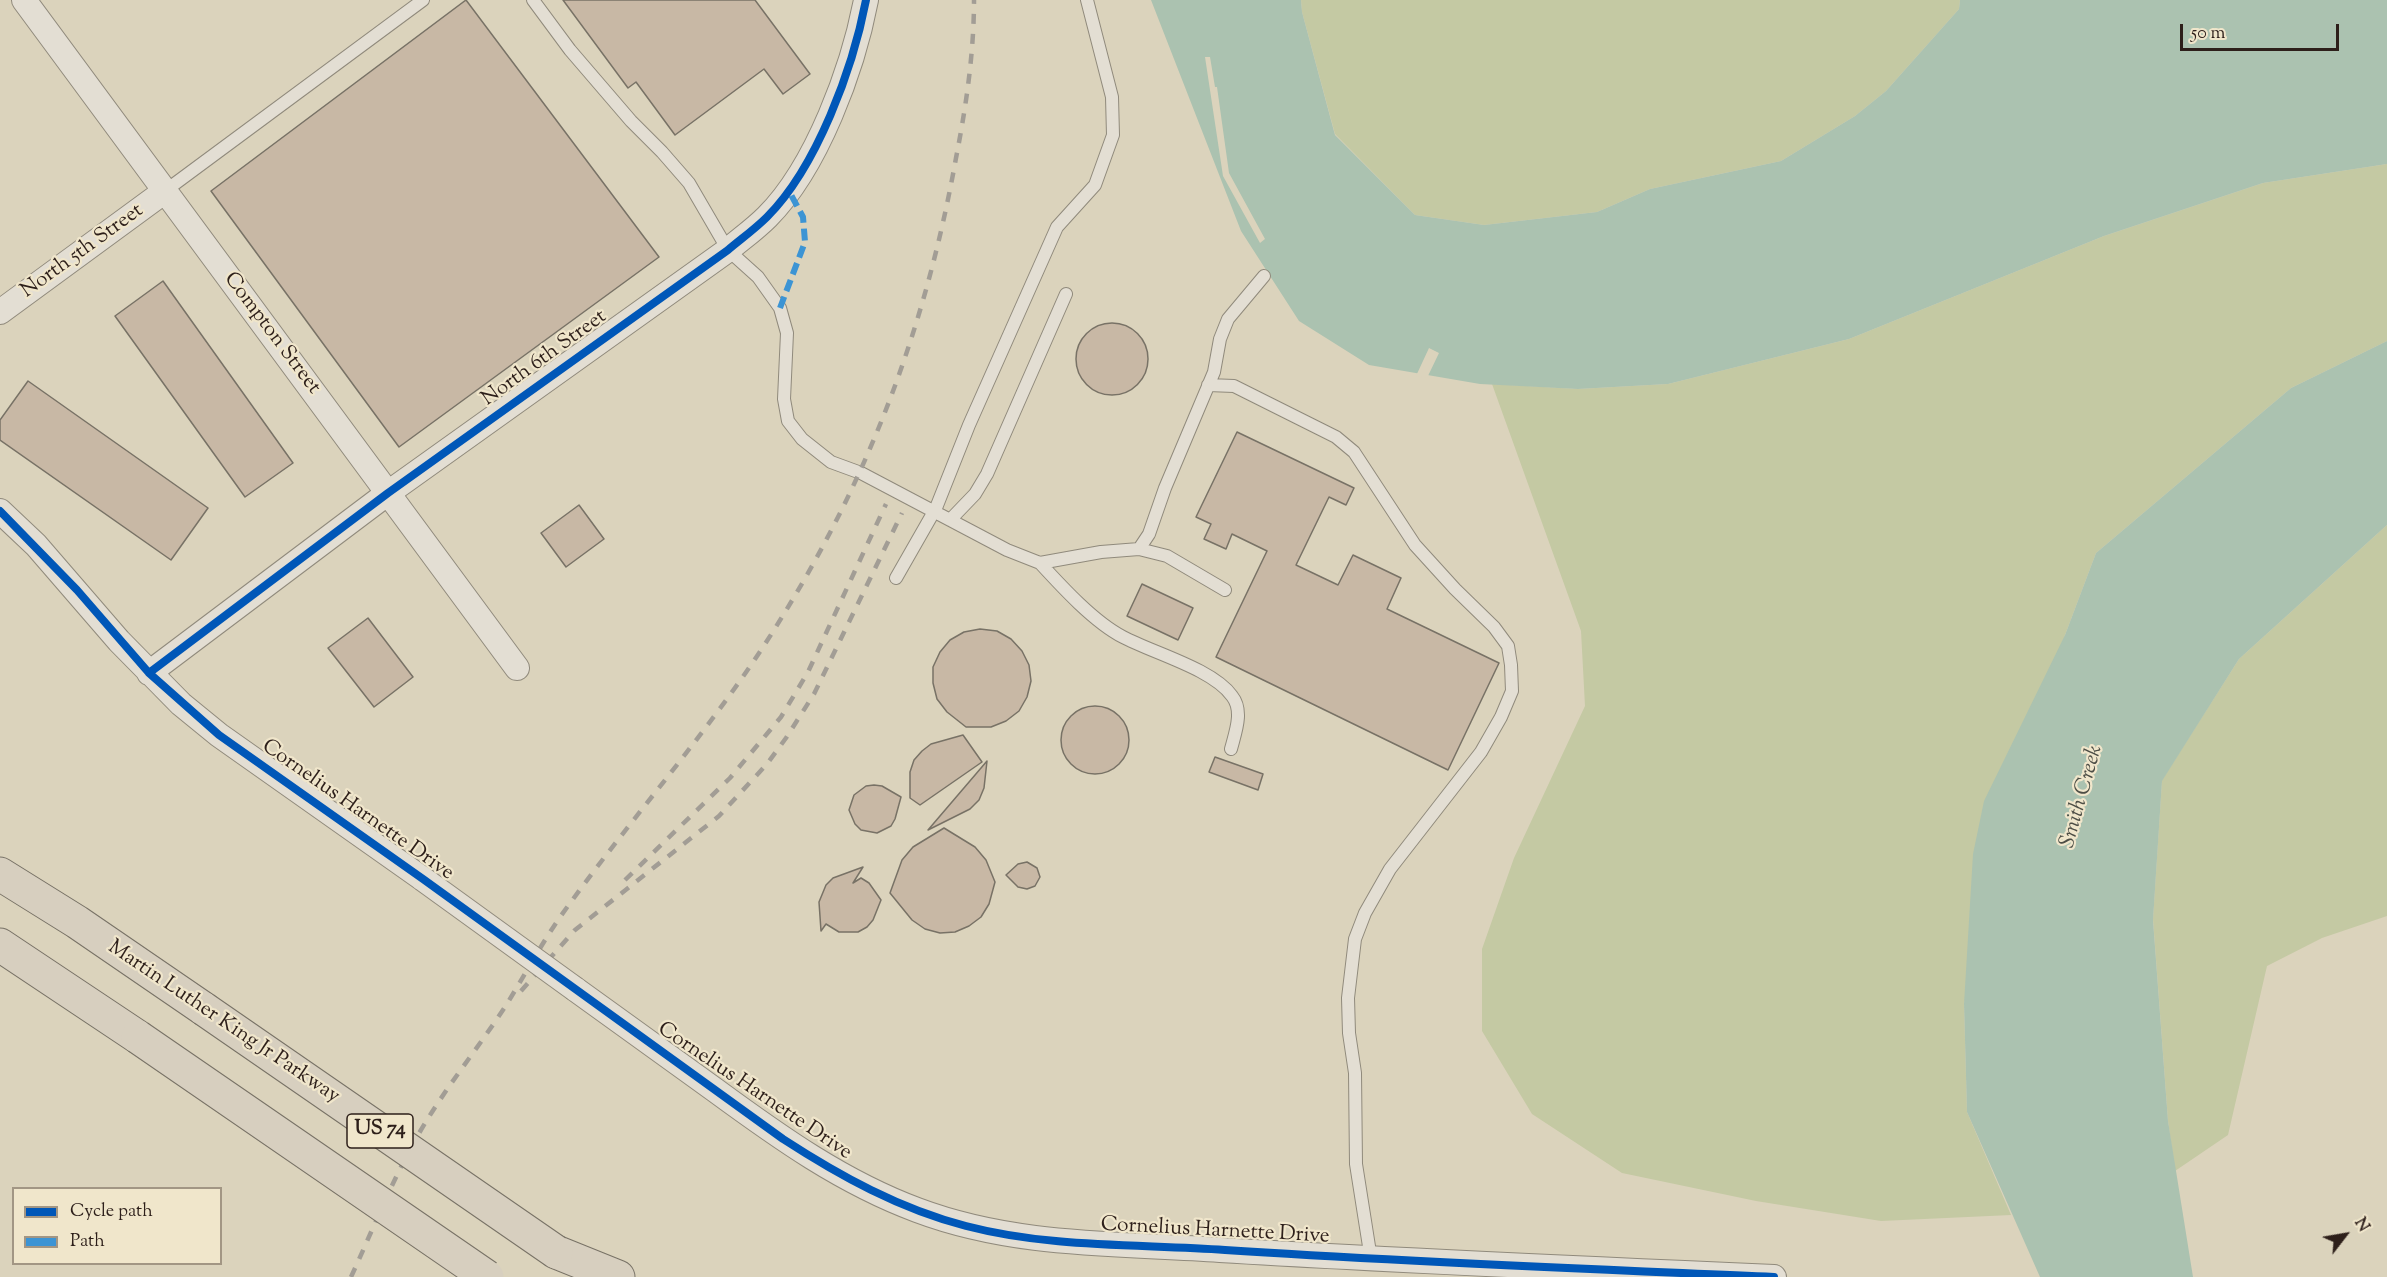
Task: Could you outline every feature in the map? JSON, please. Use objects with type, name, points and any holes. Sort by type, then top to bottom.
[{"type":"highway","name":"Martin Luther King Jr Parkway","points":[[0,874],[77,922],[592,1277]]},
{"type":"highway","name":"US 74","points":[[0,945],[487,1277]]},
{"type":"highway","points":[[556,1252],[618,1277]]},
{"type":"street","name":"Compton Street","points":[[24,0],[518,668]]},
{"type":"street","name":"North 6th Street","points":[[149,674],[388,493],[728,250],[767,217],[789,191],[825,127],[844,82],[866,0]]},
{"type":"street","name":"North 5th Street","points":[[0,312],[165,191]]},
{"type":"street","name":"Cornelius Harnette Drive","points":[[0,511],[77,590],[149,674],[219,735],[783,1139],[831,1170],[866,1188],[927,1214],[966,1226],[1043,1240],[1371,1259],[1774,1277]]},
{"type":"lane","points":[[165,191],[423,0]]},
{"type":"lane","points":[[533,0],[570,50],[631,122],[689,183],[728,250],[758,277],[780,308],[787,333],[784,399],[788,421],[802,439],[831,462],[861,473],[1007,550],[1040,563],[1070,596],[1121,636],[1218,680],[1234,697],[1239,719],[1231,749]]},
{"type":"lane","points":[[896,578],[934,512],[969,425],[1057,227],[1095,185],[1113,135],[1112,97],[1087,0]]},
{"type":"lane","points":[[1138,549],[1149,534],[1165,488],[1214,372],[1220,339],[1228,319],[1264,276]]},
{"type":"lane","points":[[950,520],[975,494],[987,474],[1066,294]]},
{"type":"lane","points":[[1208,385],[1234,386],[1336,437],[1354,452],[1415,545],[1455,590],[1494,627],[1508,646],[1512,691],[1501,717],[1481,752],[1390,869],[1365,913],[1355,939],[1348,998],[1349,1033],[1355,1084],[1356,1164],[1371,1259]]},
{"type":"lane","points":[[1040,563],[1101,552],[1138,549],[1167,556],[1225,590]]},
{"type":"shaded area","points":[[1301,0],[1960,0],[1959,9],[1886,91],[1855,116],[1781,161],[1650,189],[1597,212],[1484,225],[1415,215],[1335,134],[1302,12]]},
{"type":"shaded area","points":[[2387,164],[2387,341],[2291,388],[2096,553],[2065,635],[1964,1004],[1967,1112],[2011,1215],[1881,1221],[1756,1201],[1622,1173],[1532,1114],[1482,1031],[1482,949],[1514,858],[1585,706],[1581,631],[1492,384],[1578,389],[1668,384],[1849,339],[2104,236],[2263,183]]},
{"type":"shaded area","points":[[2387,525],[2387,916],[2322,938],[2267,966],[2228,1135],[2175,1171],[2168,1121],[2153,919],[2162,780],[2239,659]]},
{"type":"water","points":[[1151,0],[1301,0],[1302,12],[1335,135],[1415,215],[1484,225],[1597,212],[1650,189],[1781,161],[1855,116],[1886,91],[1959,9],[1960,0],[2387,0],[2387,164],[2263,183],[2104,236],[1849,339],[1668,384],[1578,389],[1480,384],[1369,365],[1299,321],[1241,231]]},
{"type":"water","name":"Smith Creek","points":[[2387,341],[2387,525],[2239,659],[2162,781],[2153,920],[2168,1121],[2193,1277],[2040,1277],[1967,1112],[1964,1004],[1973,854],[1984,801],[2065,635],[2096,553],[2291,388]]},
{"type":"pier","points":[[1205,57],[1210,57],[1215,87],[1217,87],[1229,173],[1265,239],[1260,243],[1223,176]]},
{"type":"pier","points":[[1429,348],[1439,353],[1427,378],[1416,376]]},
{"type":"building","points":[[466,0],[659,257],[399,447],[211,191]]},
{"type":"building","points":[[563,0],[755,0],[810,74],[783,94],[764,69],[675,135],[636,82],[628,88]]},
{"type":"building","points":[[163,281],[293,463],[245,497],[115,316]]},
{"type":"building","points":[[1112,323],[1132,329],[1142,339],[1148,359],[1142,379],[1132,389],[1112,395],[1092,389],[1082,379],[1076,359],[1082,339],[1092,329]]},
{"type":"building","points":[[28,381],[208,508],[171,560],[0,440],[0,420]]},
{"type":"building","points":[[1237,432],[1354,488],[1346,505],[1329,497],[1296,565],[1338,585],[1353,555],[1401,578],[1387,609],[1499,663],[1448,770],[1216,657],[1267,551],[1232,534],[1226,549],[1204,539],[1211,524],[1196,517]]},
{"type":"building","points":[[579,505],[604,539],[566,567],[541,533]]},
{"type":"building","points":[[1142,584],[1193,608],[1178,640],[1127,616]]},
{"type":"building","points":[[368,618],[413,677],[374,707],[328,648]]},
{"type":"building","points":[[980,629],[997,631],[1011,639],[1022,651],[1029,665],[1031,681],[1027,697],[1019,711],[1006,721],[991,727],[966,727],[947,712],[937,699],[933,683],[933,667],[940,652],[950,640],[964,632]]},
{"type":"building","points":[[1088,706],[1102,706],[1114,711],[1124,721],[1129,740],[1124,759],[1114,769],[1102,774],[1088,774],[1076,769],[1066,759],[1061,747],[1061,733],[1066,721],[1076,711]]},
{"type":"building","points":[[963,735],[982,762],[920,805],[910,798],[910,772],[914,760],[931,744]]},
{"type":"building","points":[[1215,757],[1263,774],[1258,790],[1209,772]]},
{"type":"building","points":[[987,761],[984,788],[979,800],[970,809],[928,830]]},
{"type":"building","points":[[866,786],[882,786],[901,797],[891,826],[877,833],[861,830],[855,824],[849,810],[854,795]]},
{"type":"building","points":[[944,828],[975,847],[986,860],[995,882],[989,904],[981,917],[955,932],[940,933],[925,929],[912,920],[890,893],[902,860],[913,847]]},
{"type":"building","points":[[1027,862],[1037,868],[1040,877],[1035,886],[1027,889],[1018,887],[1006,875],[1018,864]]},
{"type":"building","points":[[863,867],[853,883],[861,878],[869,883],[881,900],[873,920],[858,932],[839,932],[826,924],[821,931],[819,902],[826,885],[833,878]]},
{"type":"railway","points":[[351,1277],[396,1178],[436,1106],[505,1007],[558,920],[702,733],[757,657],[814,563],[843,508],[891,396],[929,280],[944,220],[963,119],[971,60],[974,0]]},
{"type":"railway","points":[[625,880],[730,778],[781,717],[808,672],[886,504]]},
{"type":"railway","points":[[521,991],[575,930],[719,816],[767,764],[814,694],[902,513]]},
{"type":"marked path","points":[[780,308],[805,242],[803,217],[789,191]]},
{"type":"cycle path","points":[[149,673],[388,493],[728,250],[767,217],[802,172],[817,144],[852,56],[866,0]]},
{"type":"cycle path","points":[[0,511],[77,590],[149,673],[219,735],[783,1139],[826,1166],[894,1201],[966,1226],[1062,1242],[1431,1262],[1774,1277]]}]
